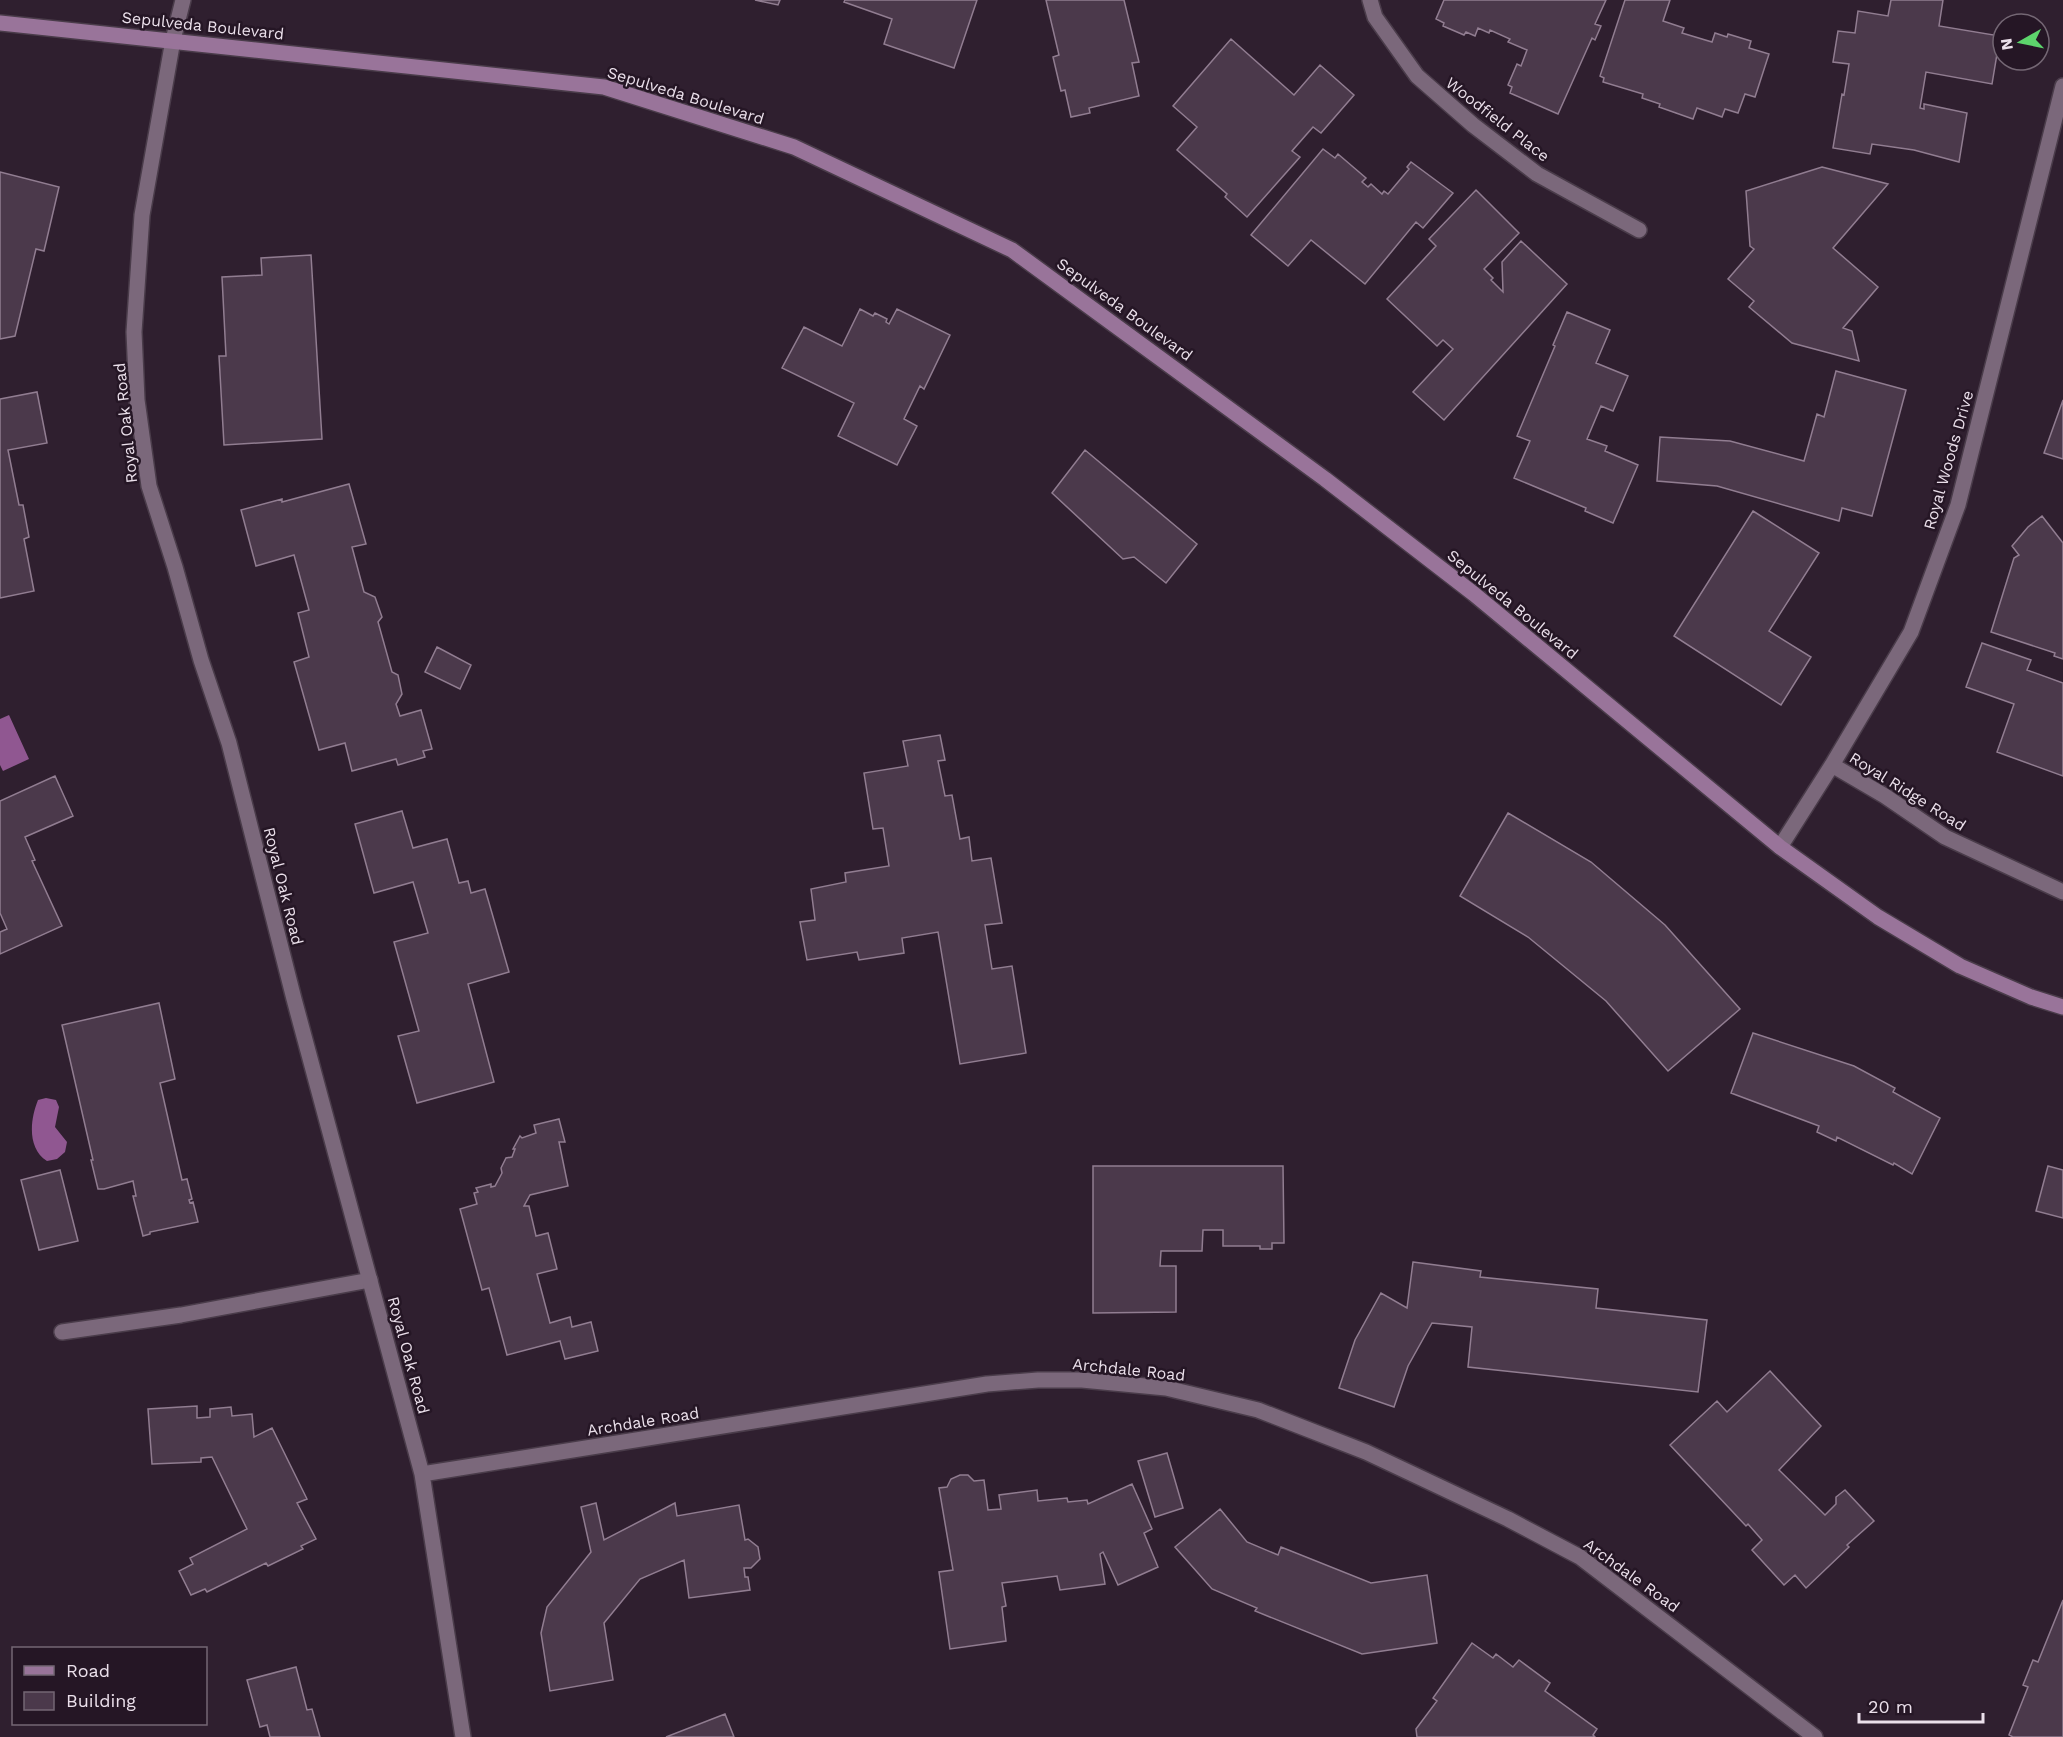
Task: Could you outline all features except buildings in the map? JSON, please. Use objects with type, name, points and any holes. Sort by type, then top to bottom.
[{"type":"main road","name":"Sepulveda Boulevard","points":[[0,23],[604,87],[794,147],[1012,250],[1315,472],[1474,594],[1780,847],[1878,917],[1960,966],[2031,997],[2063,1007]]},
{"type":"street","name":"Royal Oak Road","points":[[183,0],[173,40],[141,216],[134,332],[137,400],[149,486],[201,660],[229,743],[294,999],[422,1474],[463,1737]]},
{"type":"street","name":"Woodfield Place","points":[[1370,0],[1375,17],[1417,76],[1473,126],[1537,174],[1639,230]]},
{"type":"street","name":"Royal Woods Drive","points":[[1780,847],[1911,632],[1958,505],[2063,86]]},
{"type":"street","name":"Royal Ridge Road","points":[[1832,765],[1885,796],[1945,837],[2063,892]]},
{"type":"street","points":[[62,1332],[181,1315],[370,1280]]},
{"type":"street","name":"Archdale Road","points":[[422,1474],[987,1384],[1038,1380],[1082,1380],[1166,1388],[1258,1410],[1366,1452],[1508,1519],[1580,1557],[1815,1737]]},
{"type":"shaded area","points":[[9,715],[29,759],[3,771],[0,765],[0,719]]},
{"type":"shaded area","points":[[46,1098],[56,1100],[59,1107],[55,1127],[67,1142],[65,1152],[57,1159],[47,1161],[36,1149],[32,1133],[33,1116],[38,1100]]}]
